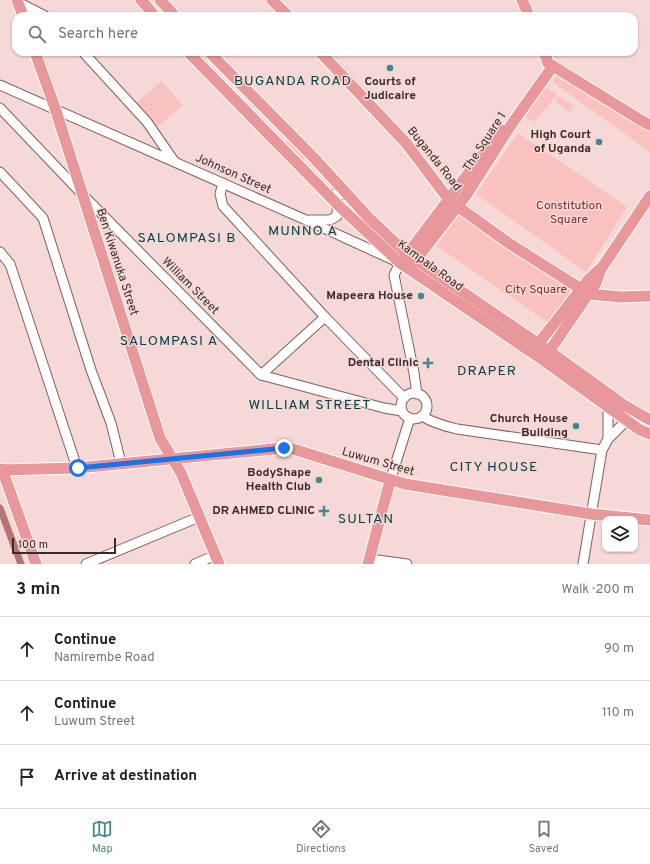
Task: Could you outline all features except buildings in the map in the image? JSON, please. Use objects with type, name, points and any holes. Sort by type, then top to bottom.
[{"type":"main road","points":[[140,0],[151,12]]},
{"type":"main road","points":[[160,0],[171,12]]},
{"type":"main road","points":[[272,0],[284,12]]},
{"type":"main road","points":[[522,0],[527,12]]},
{"type":"main road","points":[[17,1],[21,12]]},
{"type":"main road","name":"Ben Kiwanuka Street","points":[[36,56],[55,108],[160,438],[181,473],[217,560]]},
{"type":"main road","name":"Kampala Road","points":[[197,56],[338,205],[404,266],[650,420]]},
{"type":"main road","name":"Kampala Road","points":[[213,56],[314,158],[394,243],[535,348]]},
{"type":"main road","name":"Buganda Road","points":[[324,56],[406,142],[453,202],[510,244],[585,292],[621,297],[650,296]]},
{"type":"main road","points":[[546,56],[550,64],[650,125]]},
{"type":"main road","name":"The Square 1","points":[[404,266],[453,202],[514,112],[550,64]]},
{"type":"main road","points":[[535,348],[585,292],[596,283],[600,269],[650,196]]},
{"type":"main road","points":[[546,355],[585,292]]},
{"type":"main road","name":"Kampala Road","points":[[546,355],[608,408],[640,430],[650,434]]},
{"type":"main road","name":"Luwum Street","points":[[1,470],[78,468],[284,448],[293,449],[390,481],[405,484],[591,514],[650,520]]},
{"type":"main road","points":[[1,470],[36,564]]},
{"type":"main road","points":[[369,561],[390,481]]},
{"type":"street","points":[[17,1],[38,12]]},
{"type":"street","points":[[86,56],[147,122],[174,161]]},
{"type":"street","name":"Johnson Street","points":[[0,85],[306,220],[404,266]]},
{"type":"street","name":"William Street","points":[[0,108],[82,194],[261,375]]},
{"type":"street","points":[[0,172],[43,218],[84,350],[111,423],[121,463]]},
{"type":"street","points":[[223,183],[220,194],[223,206],[325,317],[404,398]]},
{"type":"street","points":[[306,220],[333,219],[336,216],[338,205],[338,185]]},
{"type":"street","points":[[3,255],[10,264],[78,468]]},
{"type":"street","points":[[404,266],[394,275],[417,394]]},
{"type":"street","points":[[261,375],[325,317]]},
{"type":"street","points":[[261,375],[384,408],[402,411],[410,418],[422,416],[425,413],[427,405],[424,398],[417,394],[410,394],[404,398],[402,411]]},
{"type":"street","points":[[608,439],[608,408],[613,397]]},
{"type":"street","points":[[583,564],[602,450],[608,439],[627,421],[634,411]]},
{"type":"street","points":[[422,416],[451,428],[602,450]]},
{"type":"street","points":[[390,481],[410,418]]},
{"type":"street","points":[[86,564],[200,516]]},
{"type":"street","points":[[195,564],[217,560]]},
{"type":"street","points":[[369,561],[407,564]]},
{"type":"green space","points":[[333,58],[336,58],[370,94],[369,96],[367,97]]},
{"type":"green space","points":[[559,73],[650,132],[650,152],[554,83],[554,79]]},
{"type":"green space","points":[[161,81],[183,105],[157,127],[136,104]]},
{"type":"green space","points":[[545,86],[557,95],[534,122],[525,116]]},
{"type":"green space","points":[[559,96],[574,106],[570,112],[555,101]]},
{"type":"green space","name":"Constitution Square","points":[[518,133],[627,207],[586,272],[476,194]]},
{"type":"green space","points":[[290,139],[305,155],[303,160],[300,160],[284,143]]},
{"type":"green space","name":"City Square","points":[[459,214],[572,290],[550,324],[437,246]]},
{"type":"waterway","points":[[0,508],[21,564]]},
{"type":"place","name":"Courts of Judicaire","points":[[390,68]]},
{"type":"place","name":"High Court of Uganda","points":[[599,142]]},
{"type":"place","name":"Mapeera House","points":[[421,296]]},
{"type":"place","name":"Dental Clinic","points":[[428,363]]},
{"type":"place","name":"Church House Building","points":[[576,426]]},
{"type":"place","name":"BodyShape Health Club","points":[[319,480]]},
{"type":"place","name":"DR AHMED CLINIC","points":[[324,511]]},
{"type":"district","name":"BUGANDA ROAD","points":[[293,81]]},
{"type":"district","name":"MUNNO A","points":[[303,231]]},
{"type":"district","name":"SALOMPASI B","points":[[187,238]]},
{"type":"district","name":"SALOMPASI A","points":[[169,341]]},
{"type":"district","name":"DRAPER","points":[[487,371]]},
{"type":"district","name":"WILLIAM STREET","points":[[310,405]]},
{"type":"district","name":"CITY HOUSE","points":[[494,467]]},
{"type":"district","name":"SULTAN","points":[[366,519]]},
{"type":"route","points":[[78,468],[284,448]]}]
